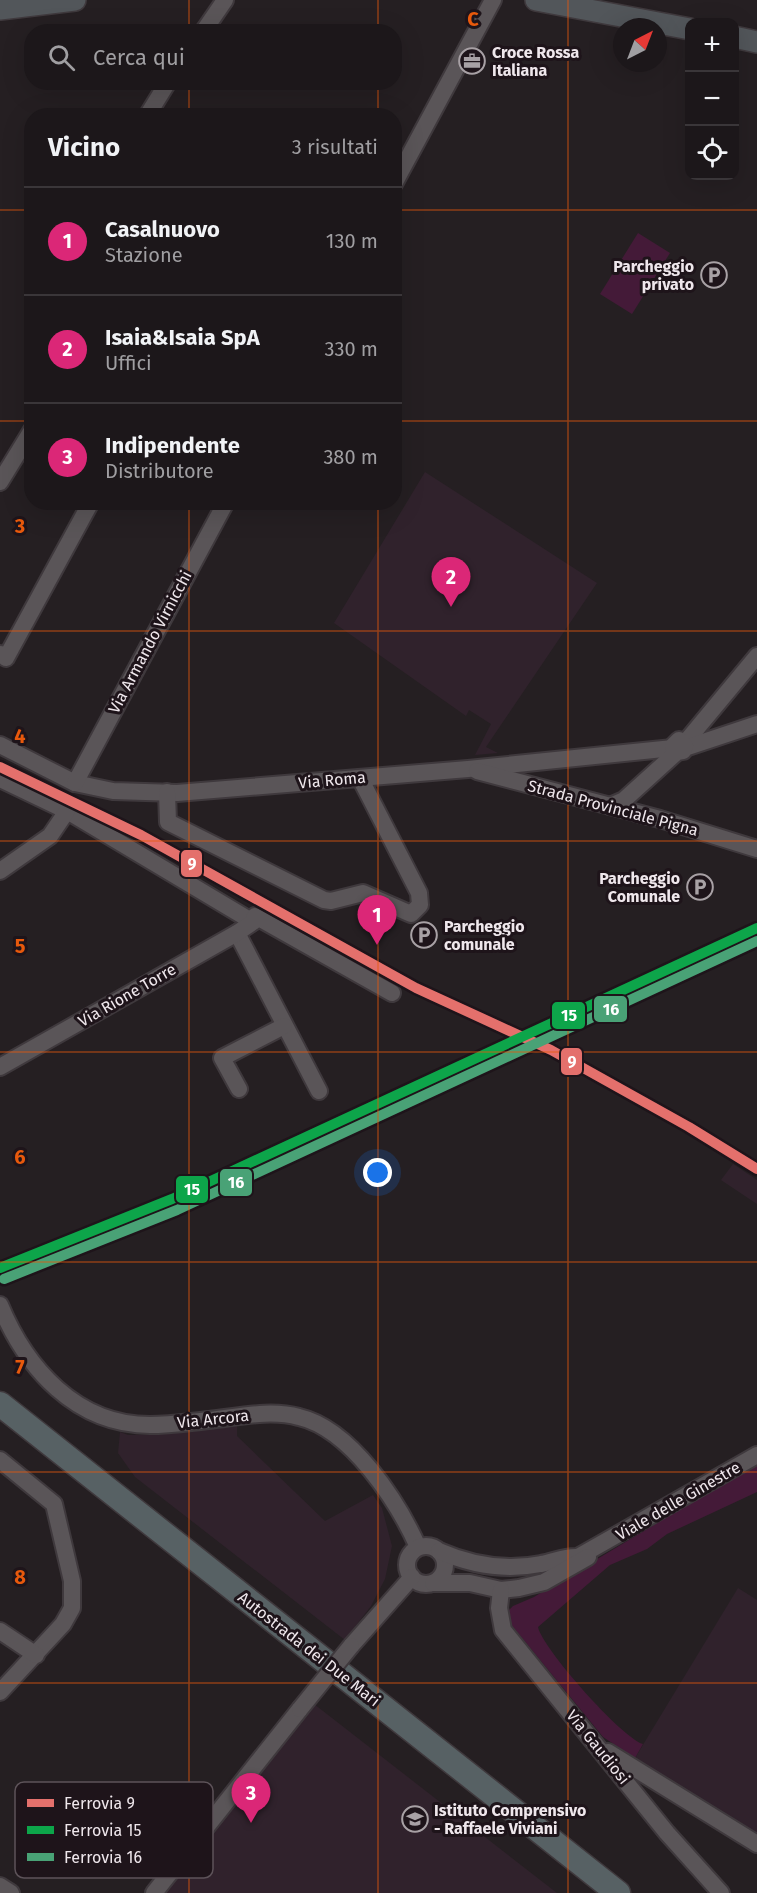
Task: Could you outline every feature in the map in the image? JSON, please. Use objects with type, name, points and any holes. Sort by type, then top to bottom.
[{"type":"highway","name":"Autostrada dei Due Mari","points":[[0,1404],[618,1893]]},
{"type":"highway","name":"Autostrada dei Due Mari","points":[[0,1424],[592,1893]]},
{"type":"main road","points":[[0,9],[34,3],[75,0]]},
{"type":"main road","points":[[536,0],[622,7],[685,27]]},
{"type":"main road","points":[[739,39],[757,42]]},
{"type":"street","points":[[208,24],[225,0]]},
{"type":"street","points":[[402,169],[493,0]]},
{"type":"street","points":[[152,108],[163,90]]},
{"type":"street","points":[[0,482],[24,443]]},
{"type":"street","points":[[0,654],[6,658],[87,510]]},
{"type":"street","name":"Via Armando Virnicchi","points":[[75,783],[222,510]]},
{"type":"street","points":[[680,748],[757,656]]},
{"type":"street","name":"Via Roma","points":[[0,745],[75,783],[113,790],[167,792],[468,769],[539,760],[680,748],[757,724]]},
{"type":"street","name":"Via Roma","points":[[610,806],[624,800],[680,748]]},
{"type":"street","points":[[539,760],[531,768],[529,777],[539,787]]},
{"type":"street","name":"Strada Provinciale Pigna","points":[[468,769],[660,819],[757,849]]},
{"type":"street","points":[[167,792],[168,822],[247,863],[324,900],[331,901],[363,893],[411,914],[420,905],[419,893],[360,778]]},
{"type":"street","points":[[0,779],[67,811],[253,922],[255,916],[392,993]]},
{"type":"street","points":[[640,786],[642,802],[660,819]]},
{"type":"street","points":[[0,871],[50,836],[67,811]]},
{"type":"street","name":"Via Rione Torre","points":[[0,1068],[253,922]]},
{"type":"street","points":[[237,933],[319,1091]]},
{"type":"street","points":[[239,1089],[222,1058],[284,1026]]},
{"type":"street","name":"Via Arcora","points":[[0,1305],[10,1329],[27,1357],[63,1395],[87,1411],[120,1421],[148,1425],[272,1413],[300,1417],[326,1427],[352,1448],[393,1499],[418,1547]]},
{"type":"street","name":"Viale delle Ginestre","points":[[440,1551],[457,1559],[506,1567],[541,1564],[569,1556],[578,1557],[757,1455]]},
{"type":"street","points":[[0,1460],[54,1504],[72,1581],[72,1608],[63,1624],[0,1692]]},
{"type":"street","points":[[429,1546],[440,1551],[445,1561],[444,1572],[433,1583],[421,1584],[412,1577],[407,1561],[418,1547],[429,1546]]},
{"type":"street","name":"Viale delle Ginestre","points":[[433,1583],[470,1583],[501,1590],[544,1582],[585,1560],[598,1547]]},
{"type":"street","points":[[213,1818],[351,1646],[412,1577]]},
{"type":"street","name":"Via Gaudiosi","points":[[501,1590],[499,1608],[503,1630],[667,1833],[721,1893]]},
{"type":"street","points":[[0,1631],[36,1654]]},
{"type":"street","points":[[597,1745],[757,1844]]},
{"type":"street","points":[[154,1893],[166,1878]]},
{"type":"street","points":[[0,1886],[11,1893]]},
{"type":"shaded area","points":[[638,233],[670,253],[632,314],[600,294]]},
{"type":"shaded area","points":[[425,472],[597,583],[486,747],[498,753],[475,755],[491,724],[469,710],[466,716],[334,623]]},
{"type":"shaded area","points":[[733,1164],[757,1180],[757,1204],[721,1180]]},
{"type":"shaded area","points":[[237,1426],[237,1436],[325,1521],[373,1495],[382,1508],[392,1546],[385,1579],[371,1606],[345,1640],[135,1477],[118,1453],[120,1432],[128,1435],[167,1434]]},
{"type":"shaded area","points":[[757,1463],[757,1492],[667,1534],[647,1549],[610,1565],[538,1627],[553,1653],[584,1691],[618,1726],[643,1744],[635,1758],[603,1737],[509,1622],[506,1613],[513,1606],[534,1597]]},
{"type":"shaded area","points":[[738,1588],[757,1600],[757,1837],[635,1758]]},
{"type":"shaded area","points":[[314,1704],[557,1893],[164,1893],[176,1878],[213,1878],[213,1831]]},
{"type":"rail line","name":"9","points":[[0,767],[141,835],[416,988],[551,1050],[689,1127],[757,1169]]},
{"type":"rail line","name":"15","points":[[0,1268],[172,1199],[757,928]]},
{"type":"rail line","name":"16","points":[[4,1279],[177,1210],[757,941]]},
{"type":"place","name":"Croce Rossa Italiana","points":[[472,61]]},
{"type":"place","name":"Parcheggio privato","points":[[714,275]]},
{"type":"place","name":"Isaia&Isaia SpA","points":[[451,607]]},
{"type":"place","name":"Parcheggio Comunale","points":[[700,887]]},
{"type":"place","name":"Parcheggio comunale","points":[[424,935]]},
{"type":"place","name":"Casalnuovo","points":[[377,945]]},
{"type":"place","name":"Istituto Comprensivo - Raffaele Viviani","points":[[415,1819]]},
{"type":"place","name":"Indipendente","points":[[251,1823]]}]
